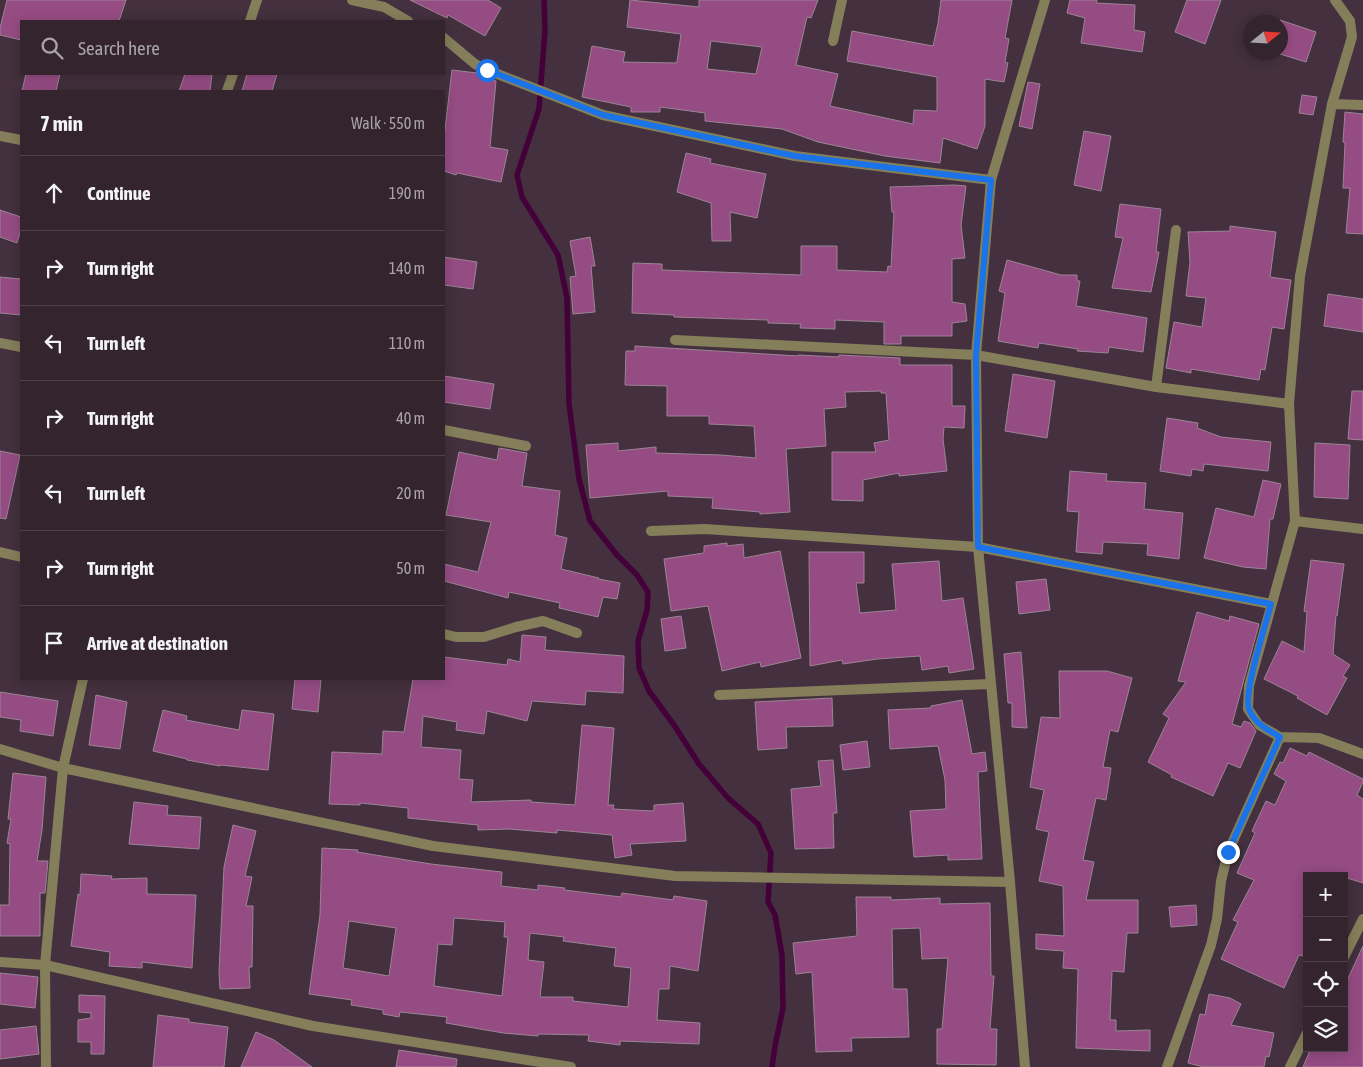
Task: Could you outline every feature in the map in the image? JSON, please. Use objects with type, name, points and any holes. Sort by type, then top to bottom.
[{"type":"street","points":[[250,20],[257,0]]},
{"type":"street","points":[[352,0],[368,1],[384,7],[406,20]]},
{"type":"street","points":[[832,41],[842,0]]},
{"type":"street","points":[[1025,1067],[1010,882],[978,547],[976,355],[991,180],[1045,0]]},
{"type":"street","points":[[1335,0],[1350,21],[1352,37],[1332,104],[1300,276],[1289,404],[1295,521],[1249,686],[1248,709],[1259,725],[1280,737],[1318,738],[1363,754]]},
{"type":"street","points":[[445,39],[481,67],[603,115],[795,156],[991,180]]},
{"type":"street","points":[[227,90],[233,75]]},
{"type":"street","points":[[1332,104],[1363,105]]},
{"type":"street","points":[[0,136],[20,140]]},
{"type":"street","points":[[1156,388],[1176,230]]},
{"type":"street","points":[[675,340],[976,355],[1156,388],[1289,404]]},
{"type":"street","points":[[0,343],[20,347]]},
{"type":"street","points":[[445,430],[526,446]]},
{"type":"street","points":[[1295,521],[1363,529]]},
{"type":"street","points":[[651,531],[705,529],[978,547],[1271,604]]},
{"type":"street","points":[[0,552],[20,557]]},
{"type":"street","points":[[445,634],[456,637],[484,637],[543,621],[577,633]]},
{"type":"street","points":[[46,1067],[45,965],[63,768],[83,680]]},
{"type":"street","points":[[718,695],[991,684]]},
{"type":"street","points":[[1167,1067],[1211,945],[1217,919],[1221,881],[1228,852],[1280,737]]},
{"type":"street","points":[[0,749],[63,768],[433,846],[675,876],[1010,882]]},
{"type":"street","points":[[1348,949],[1363,919]]},
{"type":"street","points":[[0,962],[45,965],[313,1026],[571,1067]]},
{"type":"street","points":[[1290,1067],[1303,1041]]},
{"type":"building","points":[[7,0],[126,0],[119,20],[20,20],[20,40],[0,35]]},
{"type":"building","points":[[410,0],[488,0],[501,8],[485,36],[448,15],[447,18]]},
{"type":"building","points":[[630,0],[699,7],[699,0],[818,0],[811,18],[807,17],[796,65],[838,74],[830,106],[913,124],[914,110],[937,111],[937,77],[847,61],[852,31],[933,46],[941,0],[1012,0],[1005,38],[1009,39],[1005,62],[1008,63],[1004,82],[985,79],[985,126],[977,149],[943,138],[940,163],[885,156],[818,142],[782,129],[705,121],[705,113],[660,107],[660,112],[631,112],[631,107],[582,97],[592,46],[625,52],[623,62],[677,62],[681,34],[627,27]],"holes":[[[711,41],[762,47],[756,74],[707,69]]]},
{"type":"building","points":[[1070,0],[1097,0],[1096,3],[1135,5],[1134,30],[1145,32],[1142,52],[1081,43],[1085,18],[1067,13]]},
{"type":"building","points":[[1187,0],[1221,0],[1205,44],[1175,32]]},
{"type":"building","points":[[1288,23],[1316,32],[1306,62],[1288,56]]},
{"type":"building","points":[[452,70],[477,73],[496,81],[490,147],[508,150],[501,182],[457,173],[456,175],[445,171],[445,130]]},
{"type":"building","points":[[26,75],[60,75],[56,90],[22,90]]},
{"type":"building","points":[[185,75],[212,75],[210,90],[179,90]]},
{"type":"building","points":[[247,75],[277,75],[272,90],[242,90]]},
{"type":"building","points":[[1028,82],[1040,84],[1032,129],[1019,126]]},
{"type":"building","points":[[1302,95],[1317,97],[1313,115],[1299,113]]},
{"type":"building","points":[[1345,112],[1363,114],[1363,234],[1346,233],[1350,188],[1343,188]]},
{"type":"building","points":[[1084,131],[1111,136],[1101,191],[1074,185]]},
{"type":"building","points":[[686,153],[711,159],[710,163],[766,174],[757,218],[730,212],[731,241],[712,241],[711,203],[677,192]]},
{"type":"building","points":[[966,186],[961,225],[965,258],[952,259],[952,302],[965,304],[967,321],[952,323],[952,336],[901,336],[901,344],[884,344],[884,322],[835,320],[835,329],[800,328],[801,324],[768,323],[768,320],[674,317],[674,315],[632,313],[633,263],[662,264],[662,270],[801,275],[801,246],[837,246],[837,270],[887,272],[888,266],[891,267],[894,212],[892,212],[890,187]]},
{"type":"building","points":[[1120,204],[1161,209],[1156,252],[1159,252],[1151,292],[1112,288],[1123,238],[1115,237]]},
{"type":"building","points":[[0,210],[20,217],[20,232],[17,243],[0,237]]},
{"type":"building","points":[[1230,226],[1276,232],[1270,277],[1291,280],[1284,329],[1272,327],[1265,370],[1261,369],[1259,380],[1191,369],[1191,373],[1166,368],[1174,322],[1202,327],[1206,298],[1186,296],[1190,262],[1188,232],[1230,231]]},
{"type":"building","points":[[590,237],[595,266],[591,266],[595,312],[573,314],[570,277],[576,276],[570,241]]},
{"type":"building","points":[[445,257],[477,262],[473,289],[445,285]]},
{"type":"building","points":[[1007,260],[1061,275],[1077,275],[1077,281],[1080,281],[1076,306],[1147,318],[1143,352],[1109,347],[1108,353],[1077,351],[1078,349],[1039,343],[1038,348],[998,341],[1005,293],[999,291]]},
{"type":"building","points":[[0,277],[20,279],[20,315],[0,313]]},
{"type":"building","points":[[1328,294],[1363,299],[1363,332],[1324,326]]},
{"type":"building","points":[[635,346],[798,356],[839,357],[839,355],[900,358],[900,365],[952,365],[952,406],[965,406],[964,428],[944,427],[943,439],[947,471],[899,476],[899,473],[863,480],[863,501],[832,500],[832,452],[876,452],[874,443],[889,440],[886,393],[881,393],[881,391],[845,392],[846,407],[824,409],[826,446],[786,449],[790,512],[760,514],[760,512],[712,508],[713,498],[668,496],[668,491],[590,498],[586,445],[618,443],[618,451],[656,447],[656,453],[756,458],[754,426],[709,424],[709,416],[667,416],[667,386],[625,385],[626,351],[635,351]]},
{"type":"building","points":[[1013,374],[1055,381],[1047,438],[1005,431]]},
{"type":"building","points":[[445,376],[494,384],[490,409],[445,402]]},
{"type":"building","points":[[1352,391],[1363,391],[1363,440],[1348,439]]},
{"type":"building","points":[[1167,418],[1198,423],[1197,428],[1221,437],[1271,442],[1268,471],[1204,464],[1203,471],[1192,469],[1191,476],[1160,471]]},
{"type":"building","points":[[1315,443],[1350,445],[1348,499],[1314,497]]},
{"type":"building","points":[[499,448],[527,453],[522,486],[560,491],[555,535],[567,538],[561,569],[620,583],[617,599],[603,597],[598,617],[559,608],[560,603],[509,592],[508,598],[445,581],[445,564],[478,572],[491,522],[446,515],[459,452],[497,460]]},
{"type":"building","points":[[0,451],[20,455],[6,519],[0,518]]},
{"type":"building","points":[[1070,471],[1107,474],[1106,481],[1146,483],[1144,509],[1183,513],[1179,559],[1147,555],[1148,544],[1103,542],[1102,554],[1076,552],[1079,512],[1067,511]]},
{"type":"building","points":[[1263,480],[1281,484],[1273,519],[1270,519],[1266,569],[1243,567],[1204,558],[1216,508],[1254,517]]},
{"type":"building","points":[[727,543],[727,546],[743,544],[744,558],[780,551],[801,658],[761,667],[760,662],[722,671],[708,606],[671,611],[664,559],[704,553],[704,546]]},
{"type":"building","points":[[809,552],[864,552],[864,583],[856,583],[860,613],[896,610],[892,564],[939,561],[942,601],[963,598],[974,669],[949,673],[948,666],[922,670],[920,656],[843,664],[842,660],[810,666]]},
{"type":"building","points":[[1311,560],[1344,564],[1336,615],[1333,654],[1350,665],[1343,676],[1347,678],[1327,715],[1297,698],[1298,696],[1264,679],[1282,641],[1304,652],[1307,612],[1304,611]]},
{"type":"building","points":[[1046,579],[1050,610],[1019,614],[1016,582]]},
{"type":"building","points":[[1197,612],[1229,621],[1230,616],[1259,624],[1232,724],[1241,727],[1244,721],[1250,723],[1256,731],[1240,768],[1228,763],[1213,796],[1171,777],[1172,775],[1148,762],[1169,718],[1163,714],[1186,682],[1178,681]]},
{"type":"building","points":[[681,616],[686,648],[665,651],[661,619]]},
{"type":"building","points":[[522,635],[546,637],[545,650],[624,656],[623,693],[586,691],[585,705],[532,701],[527,721],[487,711],[484,734],[456,730],[457,722],[423,716],[421,747],[461,750],[459,779],[473,780],[471,802],[531,800],[531,802],[575,805],[582,725],[614,728],[608,805],[614,805],[613,809],[654,811],[654,805],[683,803],[686,841],[630,844],[632,855],[615,858],[612,835],[557,830],[557,833],[509,829],[478,830],[478,825],[408,818],[408,808],[360,803],[360,805],[329,804],[332,752],[382,754],[383,731],[404,732],[413,680],[445,680],[445,657],[507,665],[508,659],[520,662]]},
{"type":"building","points":[[1021,652],[1027,728],[1012,727],[1012,703],[1008,703],[1004,654]]},
{"type":"building","points":[[1059,671],[1107,671],[1132,678],[1118,732],[1110,730],[1103,767],[1111,768],[1106,800],[1096,798],[1083,860],[1094,862],[1086,900],[1138,900],[1138,933],[1127,933],[1124,972],[1112,971],[1110,1020],[1116,1020],[1116,1031],[1150,1030],[1150,1051],[1076,1048],[1078,969],[1063,968],[1064,951],[1036,949],[1036,934],[1064,936],[1063,886],[1039,881],[1049,832],[1036,829],[1044,790],[1030,787],[1041,717],[1060,718]]},
{"type":"building","points":[[295,680],[321,680],[318,712],[292,709]]},
{"type":"building","points":[[0,692],[58,701],[53,736],[20,731],[21,720],[0,717]]},
{"type":"building","points":[[96,695],[127,702],[120,749],[89,745]]},
{"type":"building","points":[[832,698],[833,726],[786,727],[787,748],[758,750],[755,702]]},
{"type":"building","points":[[962,700],[972,754],[985,752],[987,771],[978,772],[982,859],[948,860],[948,855],[914,857],[910,811],[946,809],[945,780],[938,746],[890,749],[888,710],[931,708],[931,706]]},
{"type":"building","points":[[163,710],[187,716],[186,720],[239,730],[242,710],[274,714],[268,770],[220,766],[153,751]]},
{"type":"building","points":[[867,741],[870,767],[843,770],[840,745]]},
{"type":"building","points":[[1290,748],[1307,756],[1309,752],[1363,779],[1357,795],[1363,799],[1363,883],[1348,878],[1348,872],[1303,872],[1303,956],[1299,955],[1284,988],[1221,959],[1238,922],[1233,920],[1254,880],[1237,873],[1255,833],[1252,831],[1266,801],[1275,805],[1286,781],[1274,774],[1280,762],[1283,763]]},
{"type":"building","points":[[833,760],[837,813],[833,813],[834,848],[795,849],[791,789],[821,786],[818,761]]},
{"type":"building","points":[[13,773],[46,777],[42,830],[37,861],[48,861],[45,893],[40,893],[40,936],[0,936],[0,905],[9,905],[10,844],[7,843],[11,819],[8,819]]},
{"type":"building","points":[[134,802],[168,806],[167,815],[201,817],[199,849],[129,844]]},
{"type":"building","points":[[233,825],[256,831],[245,876],[252,877],[246,906],[253,906],[252,967],[249,967],[250,988],[220,989],[219,972],[224,867]]},
{"type":"building","points":[[322,848],[358,850],[357,852],[431,864],[502,872],[501,886],[538,890],[538,885],[621,897],[622,893],[673,900],[674,896],[707,901],[698,971],[670,966],[669,989],[659,989],[657,1020],[700,1023],[699,1044],[620,1041],[620,1045],[588,1041],[589,1035],[538,1034],[538,1036],[503,1033],[446,1023],[447,1017],[400,1012],[399,1017],[383,1014],[383,1010],[351,1005],[352,1000],[309,994],[320,915]],"holes":[[[454,918],[505,922],[504,937],[508,937],[502,996],[434,986],[438,944],[452,945]],[[349,921],[396,928],[389,976],[343,968]],[[530,933],[564,937],[563,941],[616,948],[614,966],[631,968],[628,1007],[573,1001],[573,997],[540,997],[544,962],[528,960]]]},
{"type":"building","points":[[81,874],[112,876],[111,879],[147,878],[147,894],[196,895],[192,968],[142,962],[142,968],[109,966],[110,952],[71,946],[78,894],[80,895]]},
{"type":"building","points":[[856,897],[891,897],[891,900],[940,898],[940,904],[990,903],[991,976],[994,976],[990,1029],[997,1029],[996,1065],[937,1064],[937,1029],[942,1029],[948,958],[922,959],[920,928],[892,929],[893,989],[907,989],[909,1037],[851,1038],[852,1051],[816,1052],[812,972],[796,974],[793,943],[857,936]]},
{"type":"building","points":[[1196,905],[1197,925],[1171,927],[1169,907]]},
{"type":"building","points":[[1363,946],[1363,1067],[1303,1067],[1309,1052],[1348,1052],[1348,978]]},
{"type":"building","points":[[0,973],[38,977],[35,1008],[0,1004]]},
{"type":"building","points":[[1209,994],[1230,998],[1241,1004],[1231,1025],[1274,1033],[1269,1057],[1266,1056],[1264,1067],[1204,1067],[1188,1063],[1200,1014],[1205,1015]]},
{"type":"building","points":[[79,995],[105,996],[104,1054],[91,1054],[91,1042],[78,1042],[78,1020],[91,1018],[91,1013],[79,1012]]},
{"type":"building","points":[[158,1015],[189,1019],[189,1022],[228,1027],[224,1067],[153,1067]]},
{"type":"building","points":[[36,1026],[39,1054],[0,1059],[0,1030]]},
{"type":"building","points":[[256,1032],[274,1040],[312,1067],[241,1067]]},
{"type":"building","points":[[399,1050],[457,1059],[456,1067],[396,1067]]},
{"type":"waterway","points":[[544,0],[545,30],[539,109],[517,175],[522,197],[558,255],[567,298],[569,404],[579,479],[590,521],[617,555],[637,575],[648,592],[647,610],[638,641],[639,668],[649,691],[699,764],[728,798],[758,824],[771,853],[768,902],[775,915],[782,955],[783,1008],[772,1067]]},
{"type":"route","points":[[487,70],[603,115],[795,156],[991,180],[976,355],[978,547],[1271,604],[1249,686],[1248,709],[1259,725],[1280,737],[1228,852]]}]
